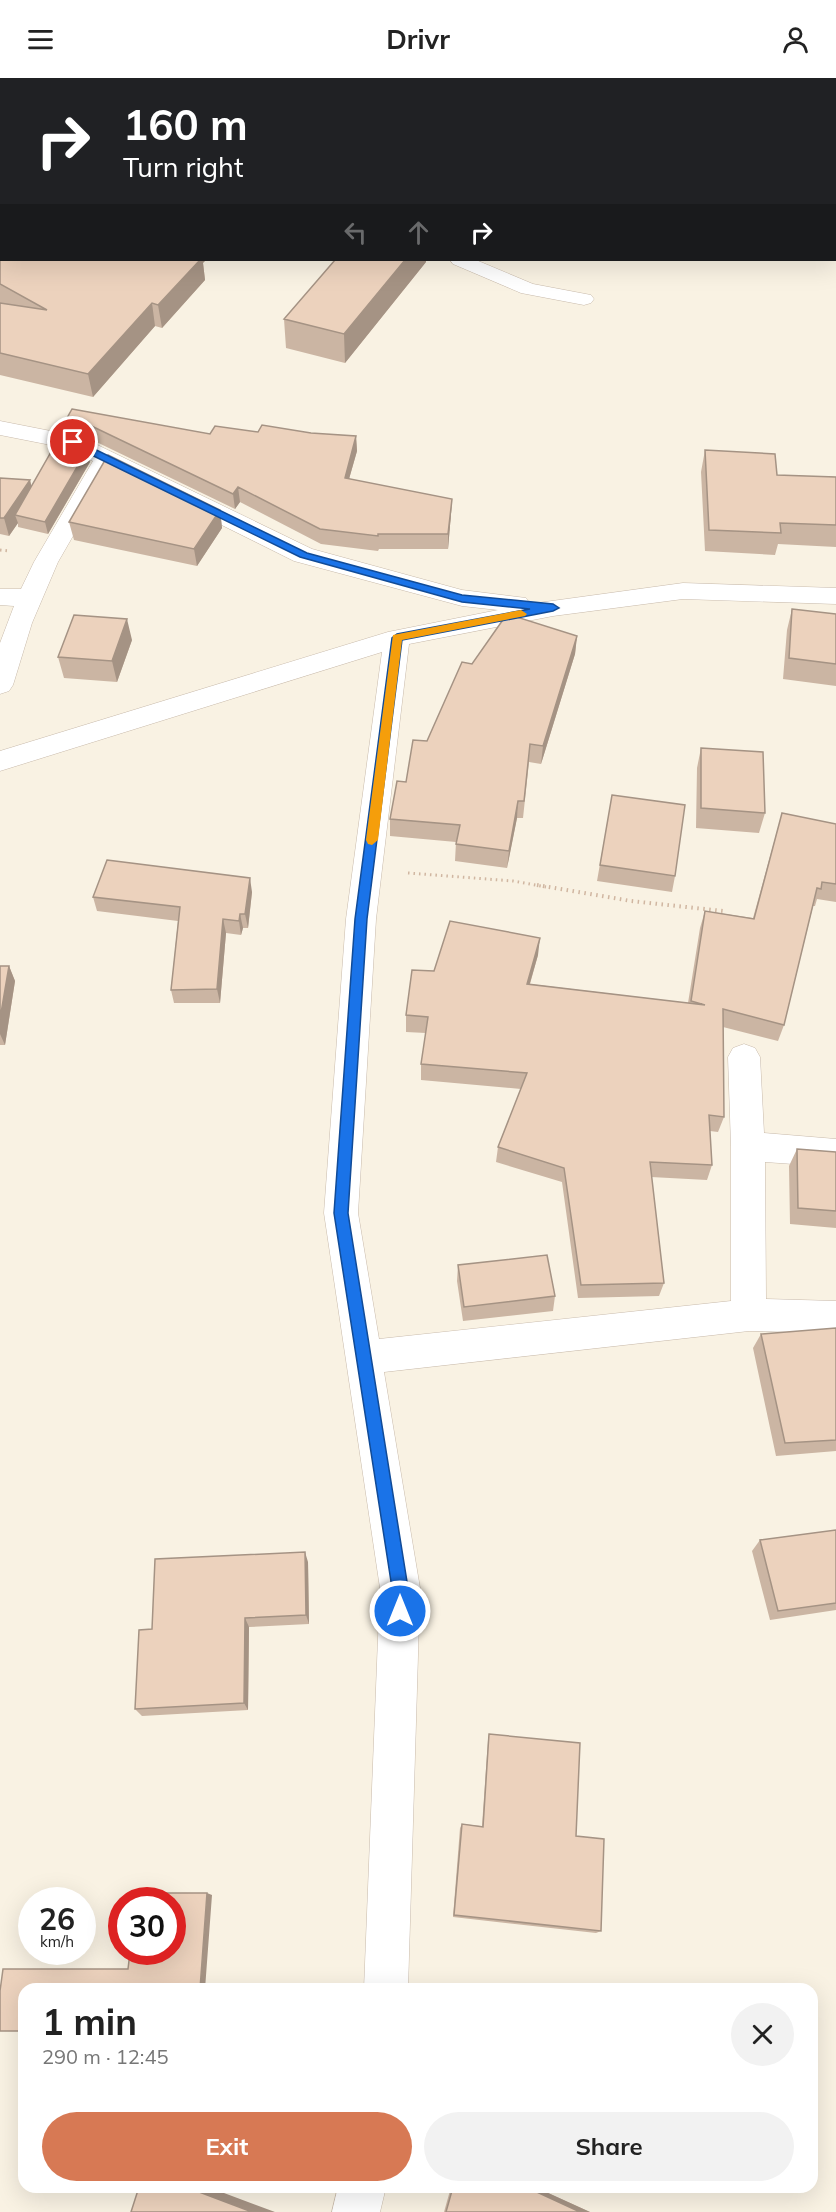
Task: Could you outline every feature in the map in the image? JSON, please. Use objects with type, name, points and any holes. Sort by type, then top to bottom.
[{"type":"street","points":[[462,261],[528,289],[584,299]]},
{"type":"street","points":[[0,428],[73,442],[303,555],[462,598],[553,608]]},
{"type":"street","points":[[0,685],[19,623],[30,598],[57,543],[106,458]]},
{"type":"street","points":[[0,761],[397,638],[553,608],[683,591],[836,596]]},
{"type":"street","points":[[0,597],[30,598]]},
{"type":"street","points":[[386,1983],[400,1588],[341,1213],[361,919],[369,871],[397,638]]},
{"type":"street","points":[[744,1057],[748,1146],[749,1315]]},
{"type":"street","points":[[748,1146],[836,1153]]},
{"type":"street","points":[[364,1358],[749,1315],[836,1317]]},
{"type":"street","points":[[356,2212],[361,2193]]},
{"type":"path","points":[[369,871],[513,881],[631,901],[723,911]]},
{"type":"building","points":[[0,261],[199,261],[158,305],[152,303],[88,374],[0,353],[0,303],[47,310],[0,284]]},
{"type":"building","points":[[334,261],[404,261],[344,334],[284,319]]},
{"type":"building","points":[[72,409],[210,434],[215,426],[258,432],[262,425],[311,433],[356,436],[345,478],[452,499],[448,534],[378,534],[378,536],[320,529],[238,487],[233,494],[79,420],[67,418]]},
{"type":"building","points":[[59,438],[87,450],[45,522],[15,515]]},
{"type":"building","points":[[705,450],[775,454],[777,475],[836,477],[836,525],[780,523],[781,533],[709,530]]},
{"type":"building","points":[[108,455],[220,510],[194,549],[69,522]]},
{"type":"building","points":[[0,478],[30,480],[4,518],[0,518]]},
{"type":"building","points":[[792,609],[836,614],[836,664],[789,658]]},
{"type":"building","points":[[507,614],[577,636],[543,746],[530,744],[524,801],[518,801],[509,851],[456,844],[460,825],[390,819],[397,781],[406,782],[413,740],[427,741],[462,662],[472,664]]},
{"type":"building","points":[[74,615],[127,619],[112,661],[58,657]]},
{"type":"building","points":[[701,748],[763,752],[765,813],[701,808]]},
{"type":"building","points":[[612,795],[685,805],[675,876],[600,865]]},
{"type":"building","points":[[782,813],[836,824],[836,884],[822,882],[821,889],[817,888],[784,1025],[723,1009],[724,1117],[709,1115],[712,1165],[650,1162],[664,1283],[581,1285],[564,1168],[498,1147],[527,1073],[421,1064],[428,1017],[406,1015],[412,970],[434,971],[450,921],[540,938],[527,984],[705,1005],[691,1001],[705,911],[754,919]]},
{"type":"building","points":[[107,860],[250,878],[245,914],[240,914],[239,921],[223,919],[217,989],[171,990],[180,907],[93,897]]},
{"type":"building","points":[[0,966],[9,966],[0,1019]]},
{"type":"building","points":[[797,1149],[836,1152],[836,1211],[798,1208]]},
{"type":"building","points":[[547,1255],[555,1296],[464,1307],[458,1265]]},
{"type":"building","points":[[836,1328],[836,1440],[785,1443],[761,1334]]},
{"type":"building","points":[[836,1530],[836,1603],[778,1611],[760,1540]]},
{"type":"building","points":[[305,1552],[306,1615],[245,1618],[244,1703],[135,1709],[139,1630],[152,1629],[155,1559]]},
{"type":"building","points":[[489,1734],[580,1743],[576,1836],[604,1839],[601,1931],[454,1915],[462,1824],[483,1827]]},
{"type":"building","points":[[186,1893],[207,1893],[200,1983],[18,1983],[18,2031],[0,2031],[0,1991],[3,1969],[128,1969],[128,1965],[186,1965]]},
{"type":"building","points":[[137,2193],[202,2193],[252,2212],[131,2212]]},
{"type":"building","points":[[451,2193],[539,2193],[580,2212],[446,2212]]},
{"type":"slow traffic","points":[[372,840],[397,638],[521,614]]},
{"type":"route","points":[[73,442],[303,555],[462,598],[553,608],[397,638],[369,871],[361,919],[341,1213],[400,1588],[400,1611]]}]
